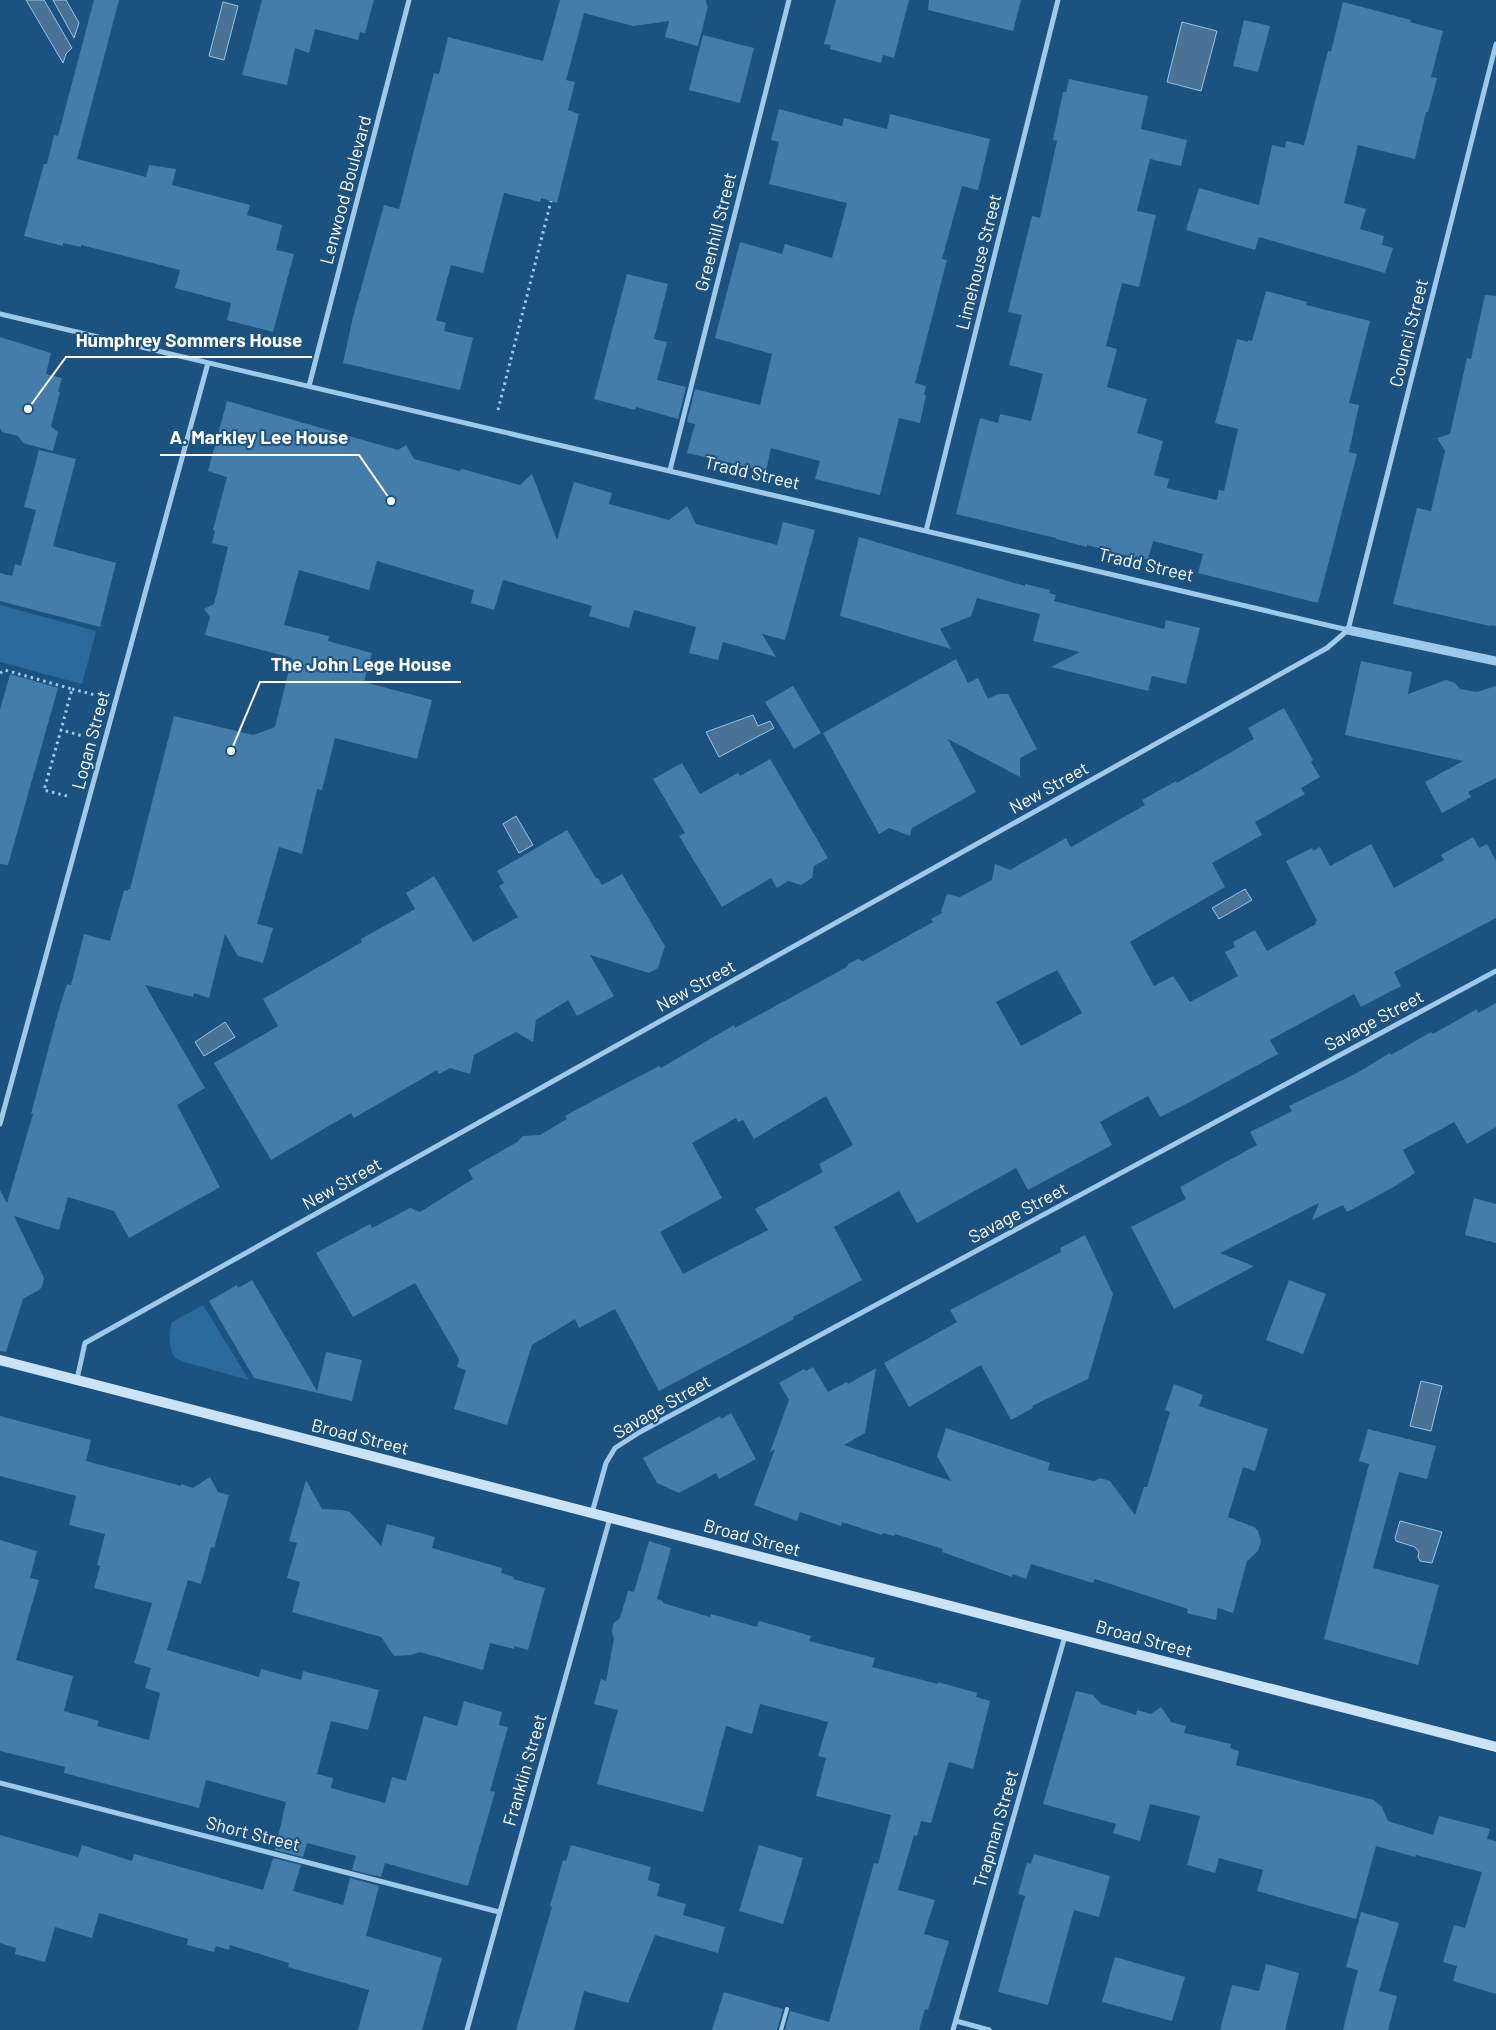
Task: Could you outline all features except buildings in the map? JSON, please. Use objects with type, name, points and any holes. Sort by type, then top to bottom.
[{"type":"main road","name":"Broad Street","points":[[0,1360],[1496,1747]]},
{"type":"street","name":"Lenwood Boulevard","points":[[309,386],[409,0]]},
{"type":"street","name":"Greenhill Street","points":[[670,470],[789,0]]},
{"type":"street","name":"Limehouse Street","points":[[926,531],[1058,0]]},
{"type":"street","name":"Council Street","points":[[1348,630],[1496,44]]},
{"type":"street","name":"Tradd Street","points":[[0,314],[1348,630],[1496,661]]},
{"type":"street","name":"Logan Street","points":[[0,1124],[208,363]]},
{"type":"street","name":"New Street","points":[[77,1379],[85,1344],[1328,648],[1348,630]]},
{"type":"street","name":"Savage Street","points":[[592,1513],[606,1463],[615,1448],[640,1432],[1496,970]]},
{"type":"street","name":"Franklin Street","points":[[466,2030],[610,1518]]},
{"type":"street","name":"Trapman Street","points":[[953,2030],[1065,1635]]},
{"type":"street","name":"Short Street","points":[[0,1783],[499,1912]]},
{"type":"street","points":[[956,2021],[989,2030]]},
{"type":"lane","points":[[781,2030],[787,2008]]},
{"type":"path","points":[[498,410],[551,201]]},
{"type":"path","points":[[0,673],[5,670],[94,695]]},
{"type":"path","points":[[67,796],[44,790],[72,690]]},
{"type":"path","points":[[61,730],[83,736]]},
{"type":"shaded area","points":[[26,0],[44,0],[72,48],[66,54],[63,63]]},
{"type":"shaded area","points":[[53,0],[66,0],[79,23],[74,38]]},
{"type":"shaded area","points":[[223,2],[238,6],[224,60],[209,56]]},
{"type":"shaded area","points":[[1182,22],[1217,31],[1201,91],[1167,82]]},
{"type":"shaded area","points":[[0,605],[96,631],[82,684],[0,662]]},
{"type":"shaded area","points":[[753,715],[758,726],[770,721],[774,728],[719,757],[706,732]]},
{"type":"shaded area","points":[[516,816],[533,845],[519,853],[503,824]]},
{"type":"shaded area","points":[[1245,889],[1252,900],[1219,919],[1212,908]]},
{"type":"shaded area","points":[[225,1022],[235,1037],[204,1056],[195,1042]]},
{"type":"shaded area","points":[[203,1305],[249,1380],[184,1362],[173,1355],[170,1341],[172,1322]]},
{"type":"shaded area","points":[[1421,1381],[1442,1386],[1431,1431],[1410,1426]]},
{"type":"shaded area","points":[[1400,1521],[1442,1532],[1432,1563],[1420,1561],[1418,1557],[1419,1552],[1415,1547],[1396,1541],[1395,1538]]},
{"type":"place","name":"Humphrey Sommers House","points":[[28,409]]},
{"type":"place","name":"A. Markley Lee House","points":[[391,501]]},
{"type":"place","name":"The John Lege House","points":[[231,751]]}]
